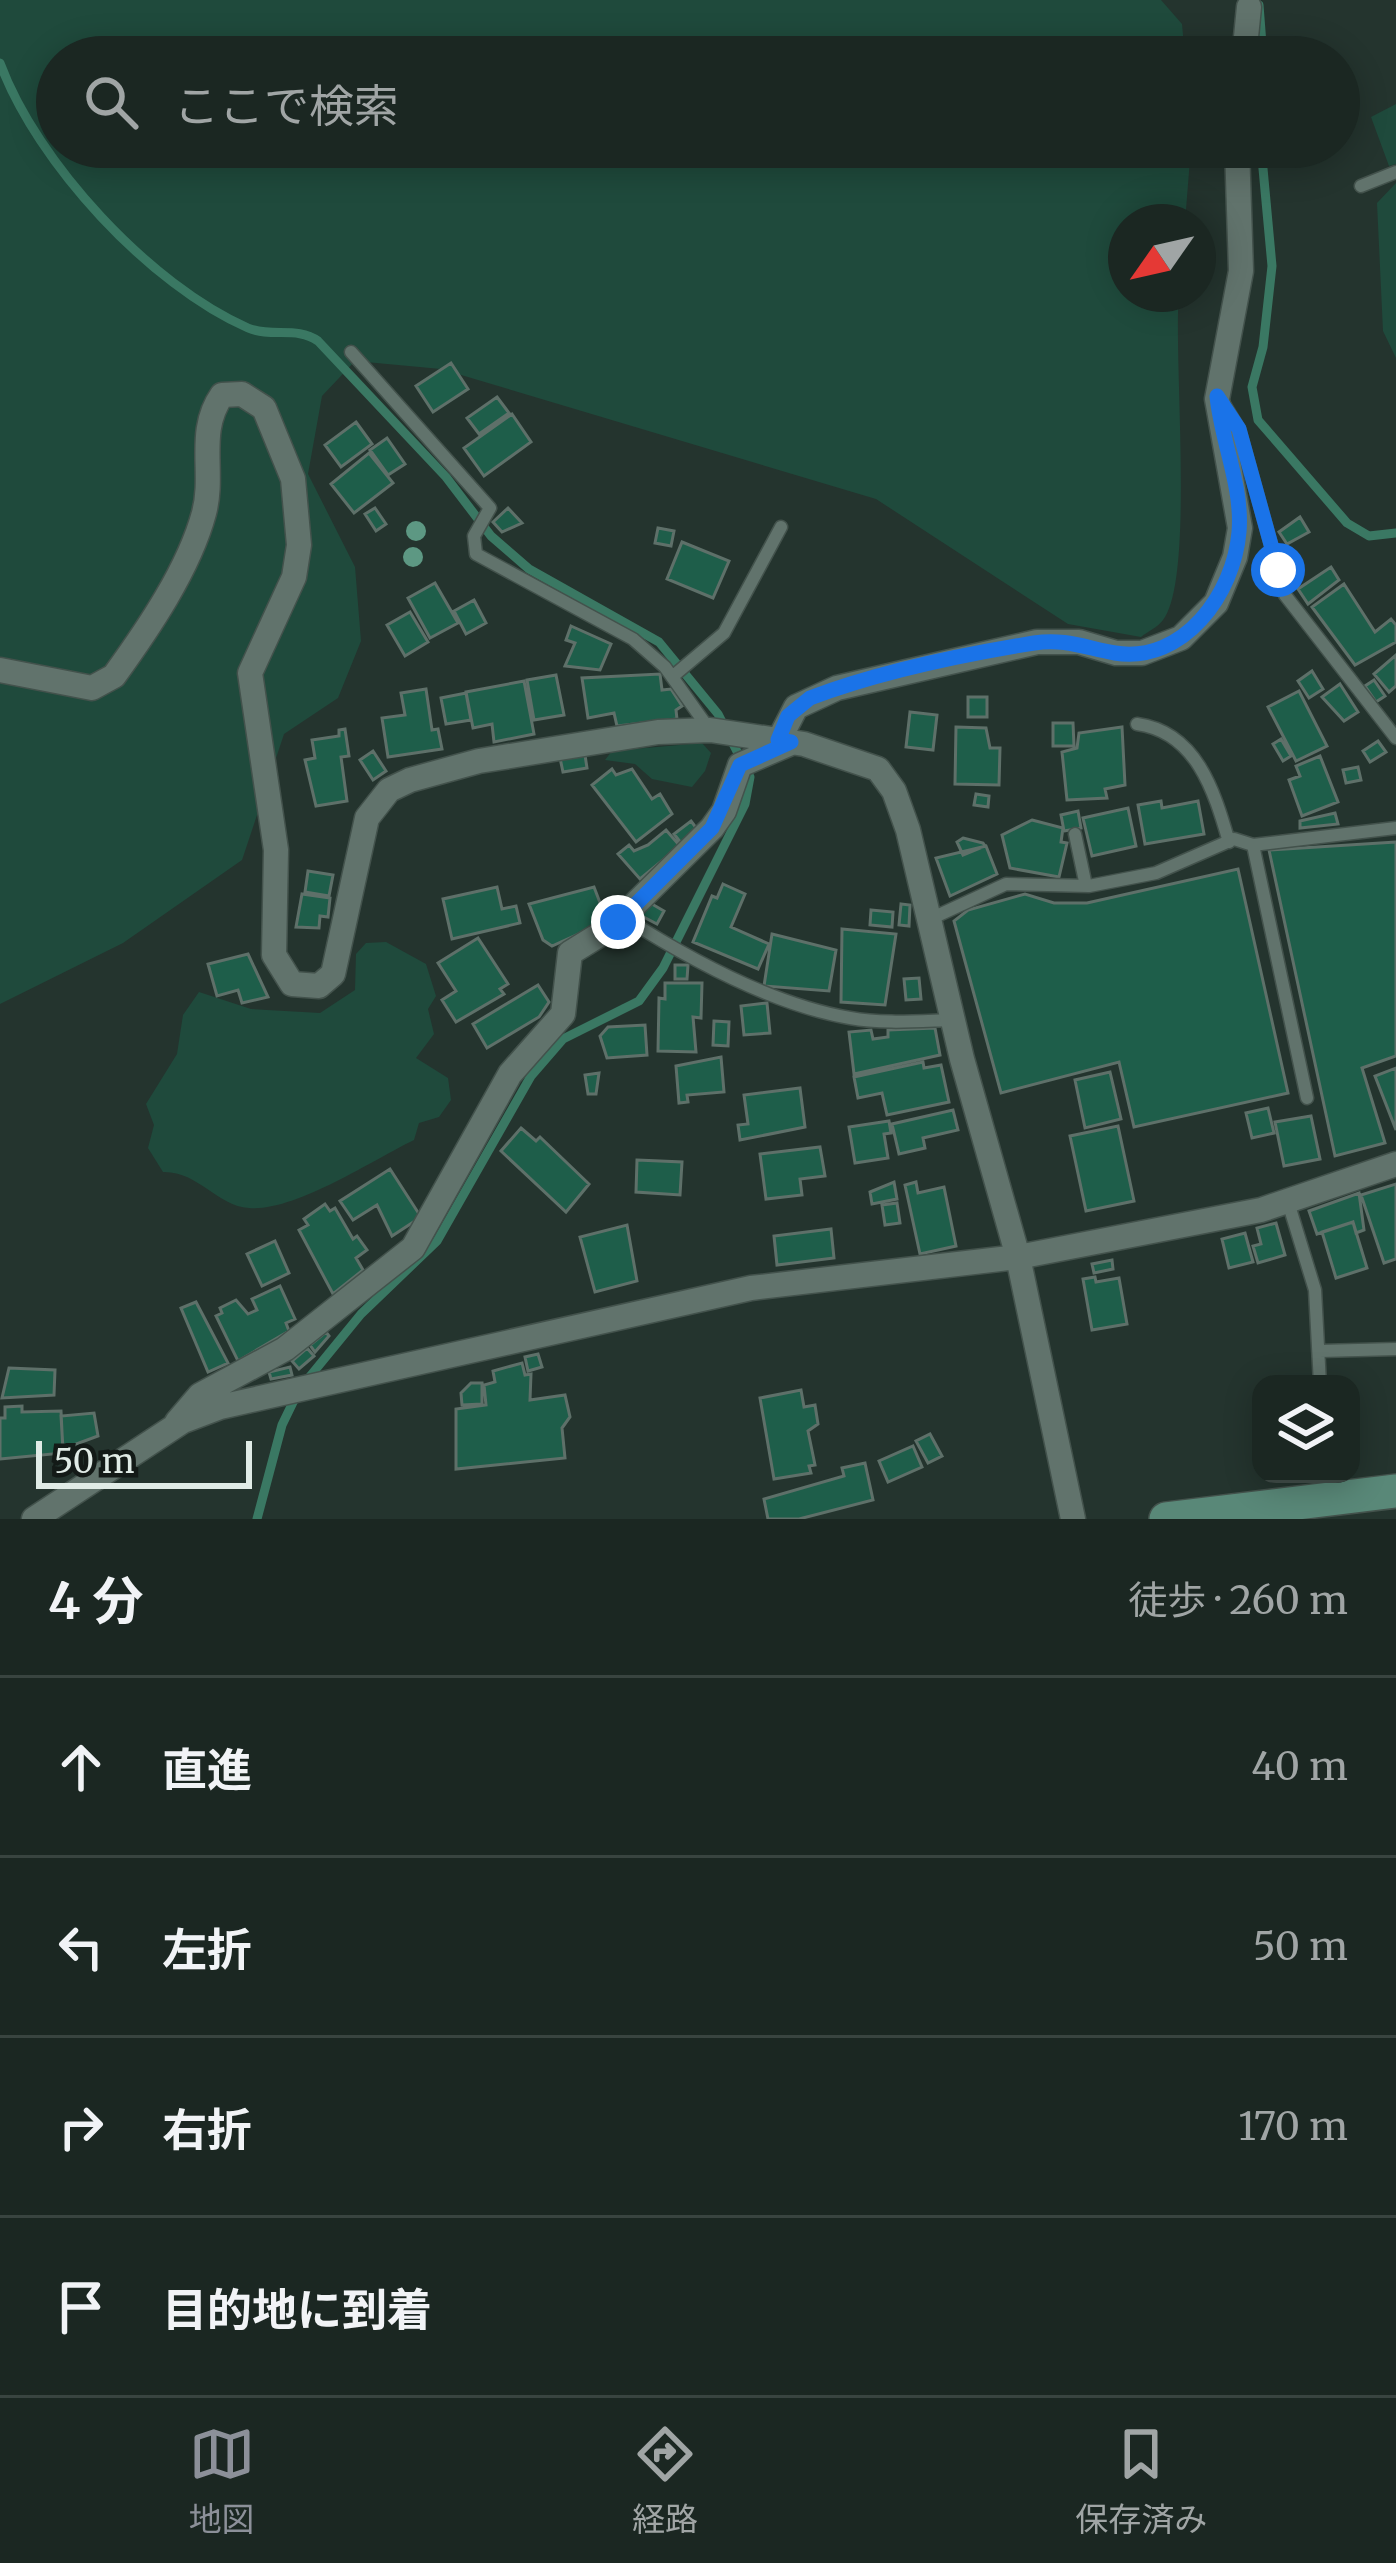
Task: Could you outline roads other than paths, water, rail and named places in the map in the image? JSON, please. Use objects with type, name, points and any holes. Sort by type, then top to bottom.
[{"type":"main road","points":[[1166,1519],[1326,1492],[1396,1491]]},
{"type":"street","points":[[1246,36],[1249,7]]},
{"type":"street","points":[[785,741],[796,707],[837,688],[1037,642],[1079,642],[1116,653],[1142,653],[1191,629],[1226,582],[1240,528],[1217,396],[1241,271],[1239,168]]},
{"type":"street","points":[[0,670],[92,688],[114,676],[194,543],[206,507],[206,440],[212,410],[223,395],[242,394],[264,408],[276,435],[292,479],[299,545],[294,577],[250,673],[276,850],[274,955],[292,984],[319,986],[333,974],[361,836],[367,818],[389,790],[479,761],[658,732],[712,730],[746,751],[785,741],[868,765],[885,776],[908,830],[953,1020],[1018,1257],[1073,1519]]},
{"type":"street","points":[[171,1428],[200,1395],[285,1349],[413,1248],[510,1074],[562,1014],[568,1002],[570,953],[623,916],[712,828],[746,751]]},
{"type":"street","points":[[34,1519],[171,1428],[220,1407],[751,1288],[1018,1257],[1288,1201],[1396,1163]]},
{"type":"lane","points":[[1361,186],[1396,172]]},
{"type":"lane","points":[[351,352],[482,495],[489,518],[474,536],[476,554],[492,567],[633,639],[674,676],[712,730]]},
{"type":"lane","points":[[1217,396],[1239,429],[1285,595],[1396,738]]},
{"type":"lane","points":[[674,676],[724,633],[781,527]]},
{"type":"lane","points":[[1137,724],[1170,731],[1184,742],[1216,797],[1229,842]]},
{"type":"lane","points":[[928,920],[1006,884],[1086,886],[1156,873],[1229,842],[1253,845],[1396,828]]},
{"type":"lane","points":[[1075,834],[1086,886]]},
{"type":"lane","points":[[1253,845],[1307,1098]]},
{"type":"lane","points":[[623,916],[683,950],[820,1012],[854,1019],[953,1020]]},
{"type":"lane","points":[[1288,1201],[1315,1290],[1320,1375]]},
{"type":"lane","points":[[1320,1352],[1396,1349]]},
{"type":"waterway","points":[[1259,5],[1261,36]]},
{"type":"waterway","points":[[0,63],[36,133]]},
{"type":"waterway","points":[[61,168],[101,217],[173,283],[248,328],[302,334],[318,341],[446,477],[491,536],[529,569],[659,642],[718,714],[750,777],[745,804],[663,968],[639,1001],[563,1039],[531,1076],[437,1241],[361,1314],[307,1380]]},
{"type":"waterway","points":[[1263,168],[1272,266],[1263,347],[1252,387],[1258,420],[1347,523],[1369,536],[1396,533]]},
{"type":"waterway","points":[[257,1519],[282,1425],[297,1394]]}]
